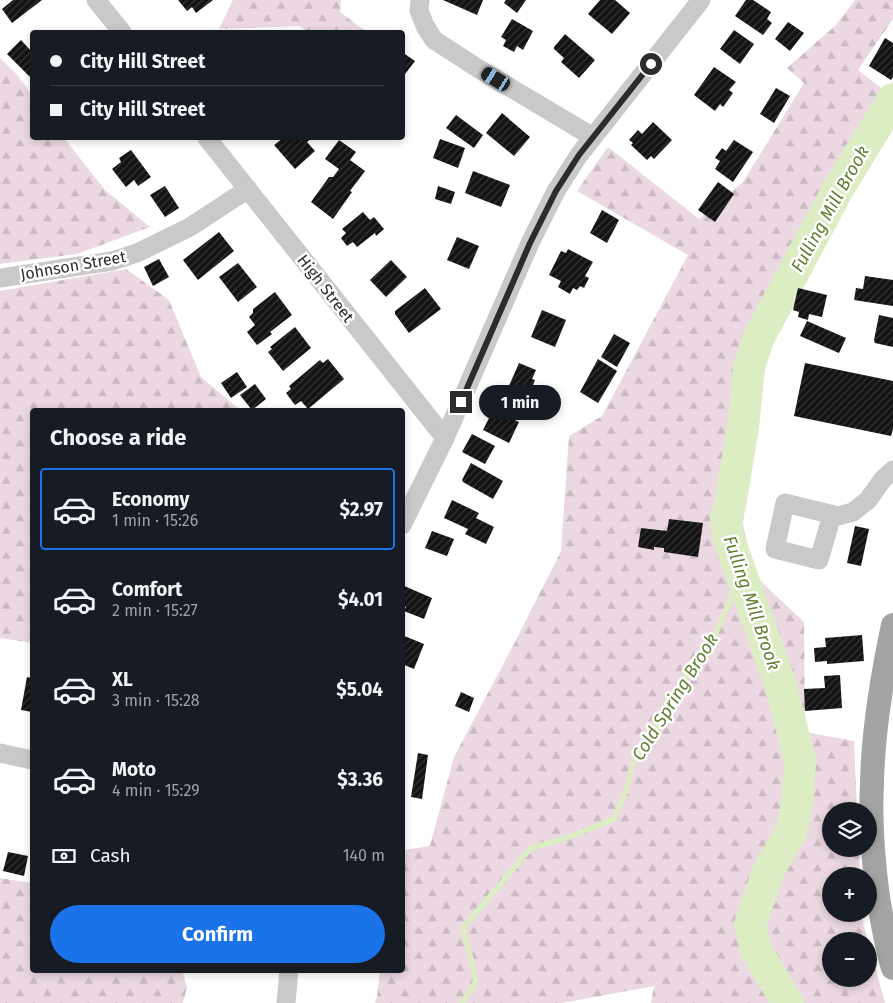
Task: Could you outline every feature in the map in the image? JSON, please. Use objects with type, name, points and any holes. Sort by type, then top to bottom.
[{"type":"main road","points":[[893,625],[889,660],[874,745],[872,783],[875,874],[884,929],[893,968]]},
{"type":"street","points":[[96,0],[120,30]]},
{"type":"street","points":[[420,0],[419,10],[425,26],[434,40],[593,137]]},
{"type":"street","points":[[405,520],[445,438],[530,243],[556,191],[579,155],[701,0]]},
{"type":"street","name":"High Street","points":[[209,140],[445,438]]},
{"type":"street","name":"Johnson Street","points":[[0,278],[112,261],[137,253],[190,227],[248,189]]},
{"type":"street","points":[[832,515],[838,516],[853,512],[868,500],[893,470]]},
{"type":"street","points":[[0,753],[30,760]]},
{"type":"street","points":[[286,1003],[289,973]]},
{"type":"green space","points":[[233,0],[341,0],[340,12],[364,30],[305,30],[300,26],[219,29]]},
{"type":"green space","points":[[855,0],[893,0],[893,19],[858,70],[886,92],[893,81],[893,119],[838,212],[768,344],[743,523],[753,574],[804,622],[805,732],[854,741],[857,802],[822,802],[822,857],[859,857],[860,867],[822,867],[822,922],[863,922],[866,932],[822,932],[822,987],[877,987],[877,974],[885,1003],[651,1003],[654,986],[562,1003],[375,1003],[380,973],[405,973],[405,850],[430,846],[454,757],[561,551],[569,436],[602,416],[688,255],[577,191],[608,147],[699,219],[743,182],[804,83],[787,68],[836,25]]},
{"type":"green space","points":[[0,58],[19,77],[30,92],[30,140],[66,140],[105,190],[150,227],[77,254],[0,264]]},
{"type":"green space","points":[[126,269],[169,300],[201,377],[238,408],[30,408],[30,643],[0,638],[0,291]]},
{"type":"green space","points":[[0,878],[30,883],[30,973],[183,973],[187,987],[183,1003],[0,1003]]},
{"type":"building","points":[[13,0],[42,0],[12,23],[2,9]]},
{"type":"building","points":[[178,0],[213,0],[196,13],[192,7],[187,11]]},
{"type":"building","points":[[443,0],[483,0],[477,15]]},
{"type":"building","points":[[506,0],[526,0],[517,13],[504,3]]},
{"type":"building","points":[[600,0],[615,0],[630,13],[612,34],[588,14]]},
{"type":"building","points":[[746,0],[753,0],[771,12],[767,19],[772,23],[763,35],[735,16]]},
{"type":"building","points":[[512,19],[533,31],[523,50],[517,46],[514,52],[503,46],[506,40],[501,37]]},
{"type":"building","points":[[788,22],[804,33],[790,51],[775,39]]},
{"type":"building","points":[[734,30],[754,44],[740,64],[720,49]]},
{"type":"building","points":[[565,34],[595,60],[579,78],[561,62],[564,58],[554,49]]},
{"type":"building","points":[[885,38],[893,43],[893,77],[891,80],[869,66]]},
{"type":"building","points":[[21,40],[30,50],[30,77],[7,54]]},
{"type":"building","points":[[405,54],[415,61],[405,74]]},
{"type":"building","points":[[714,67],[736,82],[729,90],[733,93],[723,107],[720,104],[715,111],[694,95]]},
{"type":"building","points":[[776,88],[790,96],[774,123],[760,114]]},
{"type":"building","points":[[502,113],[530,137],[514,156],[486,133]]},
{"type":"building","points":[[456,115],[483,135],[474,148],[446,128]]},
{"type":"building","points":[[653,122],[672,140],[654,159],[651,156],[647,160],[631,145],[633,143],[629,140],[638,130],[642,134]]},
{"type":"building","points":[[440,139],[465,148],[458,168],[433,158]]},
{"type":"building","points":[[280,140],[310,140],[307,142],[315,151],[295,169],[274,145]]},
{"type":"building","points":[[339,140],[356,152],[350,160],[365,171],[333,219],[311,202],[329,177],[333,177],[339,169],[325,159]]},
{"type":"building","points":[[734,140],[753,152],[733,182],[715,169],[720,161],[715,158],[722,148],[726,151]]},
{"type":"building","points":[[131,150],[151,177],[138,186],[134,180],[126,187],[112,169],[121,162],[119,158]]},
{"type":"building","points":[[473,171],[510,185],[501,207],[465,193]]},
{"type":"building","points":[[718,182],[734,194],[715,222],[698,210]]},
{"type":"building","points":[[165,186],[179,208],[165,217],[150,195]]},
{"type":"building","points":[[438,186],[455,192],[451,204],[435,199]]},
{"type":"building","points":[[602,210],[619,220],[607,243],[590,233]]},
{"type":"building","points":[[363,212],[370,220],[374,217],[384,229],[376,236],[375,233],[357,247],[353,242],[347,246],[341,238],[346,233],[342,229]]},
{"type":"building","points":[[219,232],[234,251],[198,280],[183,260]]},
{"type":"building","points":[[457,237],[479,246],[469,269],[447,260]]},
{"type":"building","points":[[568,249],[593,262],[585,276],[589,278],[584,288],[580,286],[577,290],[573,288],[570,294],[558,287],[561,281],[549,275],[561,251],[566,253]]},
{"type":"building","points":[[159,259],[169,277],[153,286],[144,267]]},
{"type":"building","points":[[391,260],[407,277],[386,297],[370,280]]},
{"type":"building","points":[[238,263],[257,287],[238,302],[219,277]]},
{"type":"building","points":[[865,276],[893,280],[893,306],[854,300],[856,288],[863,289]]},
{"type":"building","points":[[425,288],[441,309],[409,333],[395,314],[395,311]]},
{"type":"building","points":[[798,288],[827,295],[822,317],[809,314],[808,320],[798,317],[799,312],[793,310]]},
{"type":"building","points":[[275,292],[292,315],[257,345],[247,332],[255,325],[249,317],[253,313],[253,309]]},
{"type":"building","points":[[542,310],[566,320],[555,347],[531,337]]},
{"type":"building","points":[[879,315],[893,318],[893,347],[875,343]]},
{"type":"building","points":[[807,321],[846,338],[839,353],[800,336]]},
{"type":"building","points":[[295,327],[311,348],[283,371],[268,352],[272,349],[270,347]]},
{"type":"building","points":[[614,334],[630,343],[617,367],[601,357]]},
{"type":"building","points":[[328,359],[344,379],[309,408],[301,401],[295,405],[286,393],[291,389],[289,386],[320,360],[323,363]]},
{"type":"building","points":[[598,359],[617,371],[598,403],[580,392]]},
{"type":"building","points":[[519,363],[536,370],[532,379],[535,380],[532,388],[529,386],[525,395],[508,388]]},
{"type":"building","points":[[805,363],[893,381],[893,429],[891,436],[794,416]]},
{"type":"building","points":[[237,372],[247,387],[231,398],[221,383]]},
{"type":"building","points":[[255,384],[266,399],[255,408],[250,408],[240,395]]},
{"type":"building","points":[[493,410],[519,422],[509,443],[483,430]]},
{"type":"building","points":[[472,434],[495,446],[485,464],[462,452]]},
{"type":"building","points":[[471,463],[503,481],[493,499],[463,482],[462,480]]},
{"type":"building","points":[[452,500],[479,513],[476,518],[494,527],[486,544],[465,534],[468,529],[444,518]]},
{"type":"building","points":[[669,519],[703,523],[698,557],[664,552],[664,548],[654,547],[654,550],[638,547],[641,528],[667,531]]},
{"type":"building","points":[[855,526],[869,529],[861,566],[847,563]]},
{"type":"building","points":[[432,531],[454,539],[447,556],[425,548]]},
{"type":"building","points":[[405,586],[432,598],[424,619],[405,611]]},
{"type":"building","points":[[862,635],[864,661],[827,664],[827,661],[815,662],[814,648],[826,647],[825,638]]},
{"type":"building","points":[[405,636],[424,644],[414,669],[405,665]]},
{"type":"building","points":[[840,675],[842,708],[805,711],[804,689],[825,688],[824,676]]},
{"type":"building","points":[[27,677],[30,678],[30,712],[21,710]]},
{"type":"building","points":[[461,692],[474,698],[469,712],[455,706]]},
{"type":"building","points":[[418,753],[428,755],[422,799],[411,797]]},
{"type":"building","points":[[8,852],[28,856],[24,876],[3,871]]},
{"type":"waterway","name":"Fulling Mill Brook","points":[[788,1003],[756,950],[750,924],[768,872],[792,830],[798,796],[800,760],[780,683],[728,537],[726,518],[731,500],[743,427],[749,367],[758,339],[838,189],[893,99]]},
{"type":"waterway","name":"Cold Spring Brook","points":[[462,1003],[476,981],[463,928],[531,848],[563,839],[614,819],[627,788],[634,759],[654,732],[667,703],[715,635],[742,573]]},
{"type":"route","points":[[461,402],[530,243],[556,191],[579,155],[651,64]]}]
